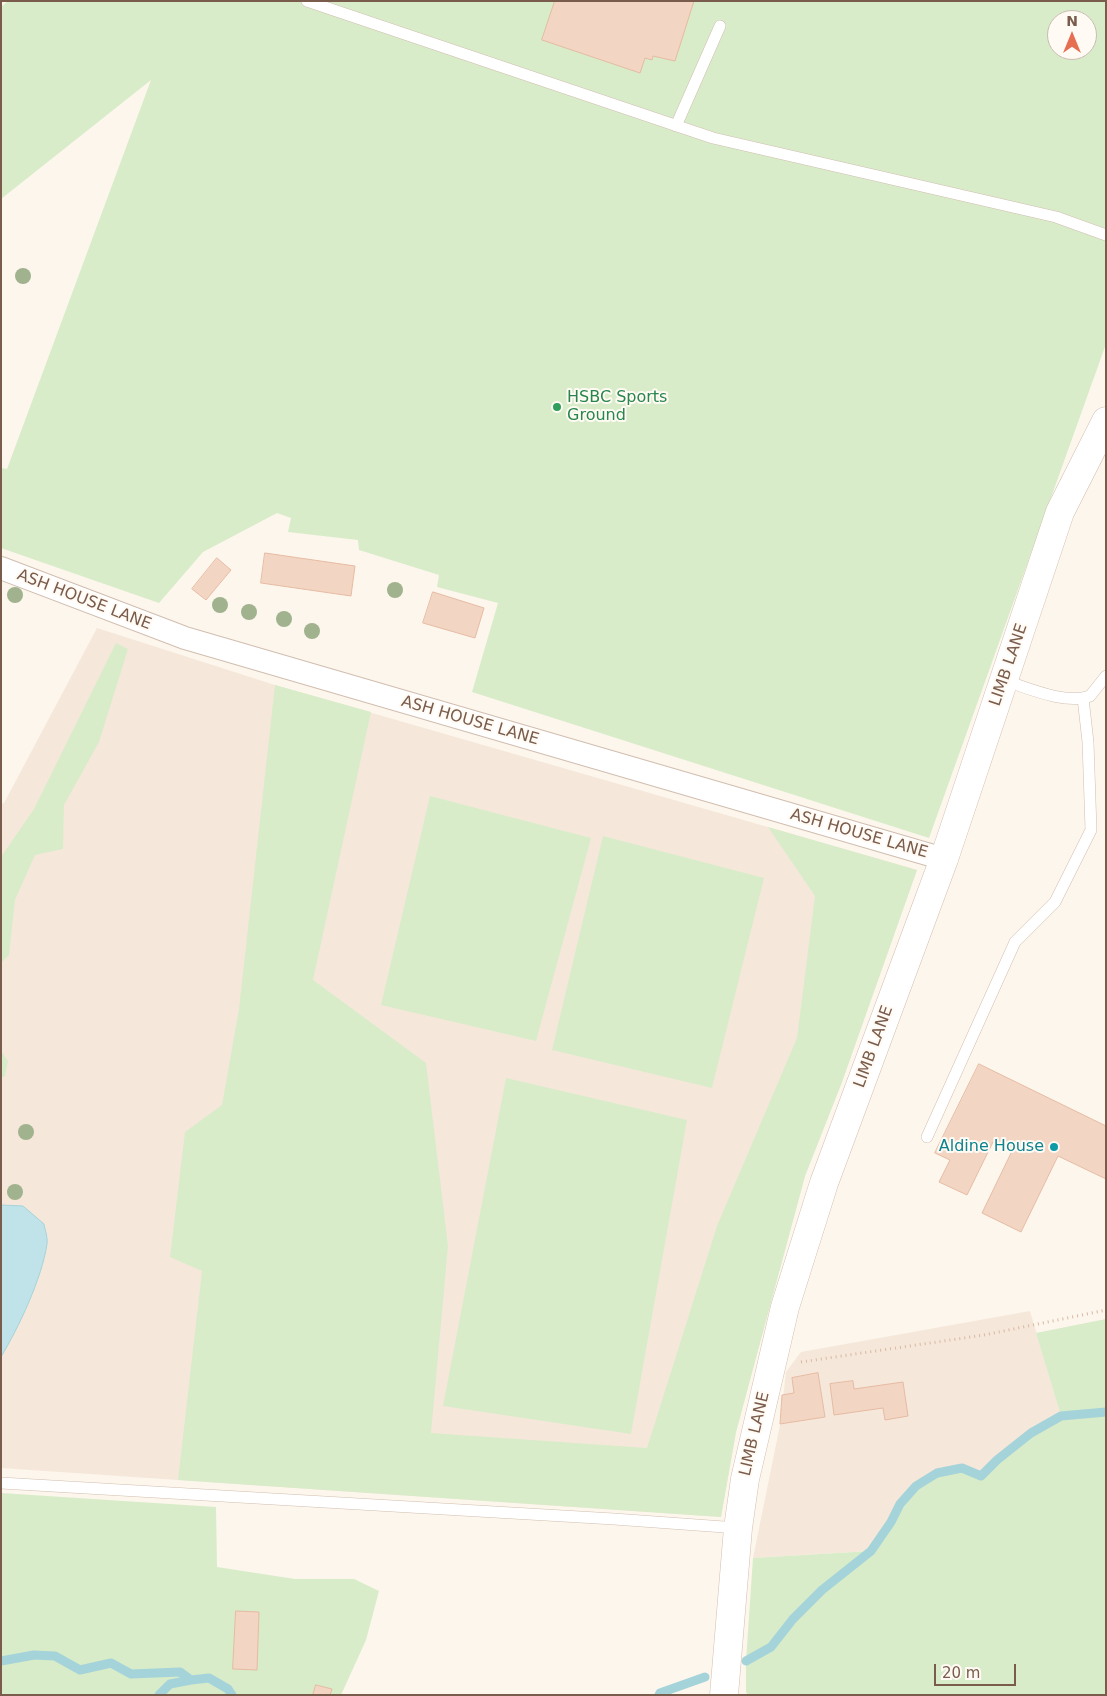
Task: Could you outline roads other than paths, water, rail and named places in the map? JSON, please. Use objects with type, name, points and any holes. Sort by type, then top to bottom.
[{"type":"street","name":"LIMB LANE","points":[[724,1695],[738,1528],[745,1479],[785,1307],[824,1183],[944,859],[1060,512],[1106,422]]},
{"type":"street","name":"ASH HOUSE LANE","points":[[1,568],[185,638],[944,859]]},
{"type":"lane","points":[[307,1],[713,138],[1056,218],[1106,235]]},
{"type":"lane","points":[[676,126],[720,26]]},
{"type":"lane","points":[[1004,680],[1061,697],[1083,698],[1095,692],[1106,676]]},
{"type":"lane","points":[[928,1138],[1015,942],[1055,902],[1091,830],[1088,742],[1083,698]]},
{"type":"lane","points":[[1,1483],[738,1528]]},
{"type":"water","points":[[1,1205],[23,1206],[44,1224],[47,1242],[35,1287],[1,1357]]},
{"type":"waterway","points":[[746,1661],[771,1647],[793,1619],[822,1590],[871,1551],[891,1522],[900,1504],[916,1486],[937,1473],[962,1468],[981,1476],[997,1460],[1031,1433],[1061,1416],[1106,1412]]},
{"type":"waterway","points":[[1,1661],[34,1655],[55,1656],[80,1670],[111,1663],[131,1674],[180,1672],[191,1680],[209,1678],[228,1689],[232,1695]]},
{"type":"waterway","points":[[659,1695],[705,1677]]},
{"type":"waterway","points":[[159,1695],[170,1684],[191,1680]]},
{"type":"place","name":"HSBC Sports Ground","points":[[557,407]]},
{"type":"place","name":"Aldine House","points":[[1054,1147]]}]
